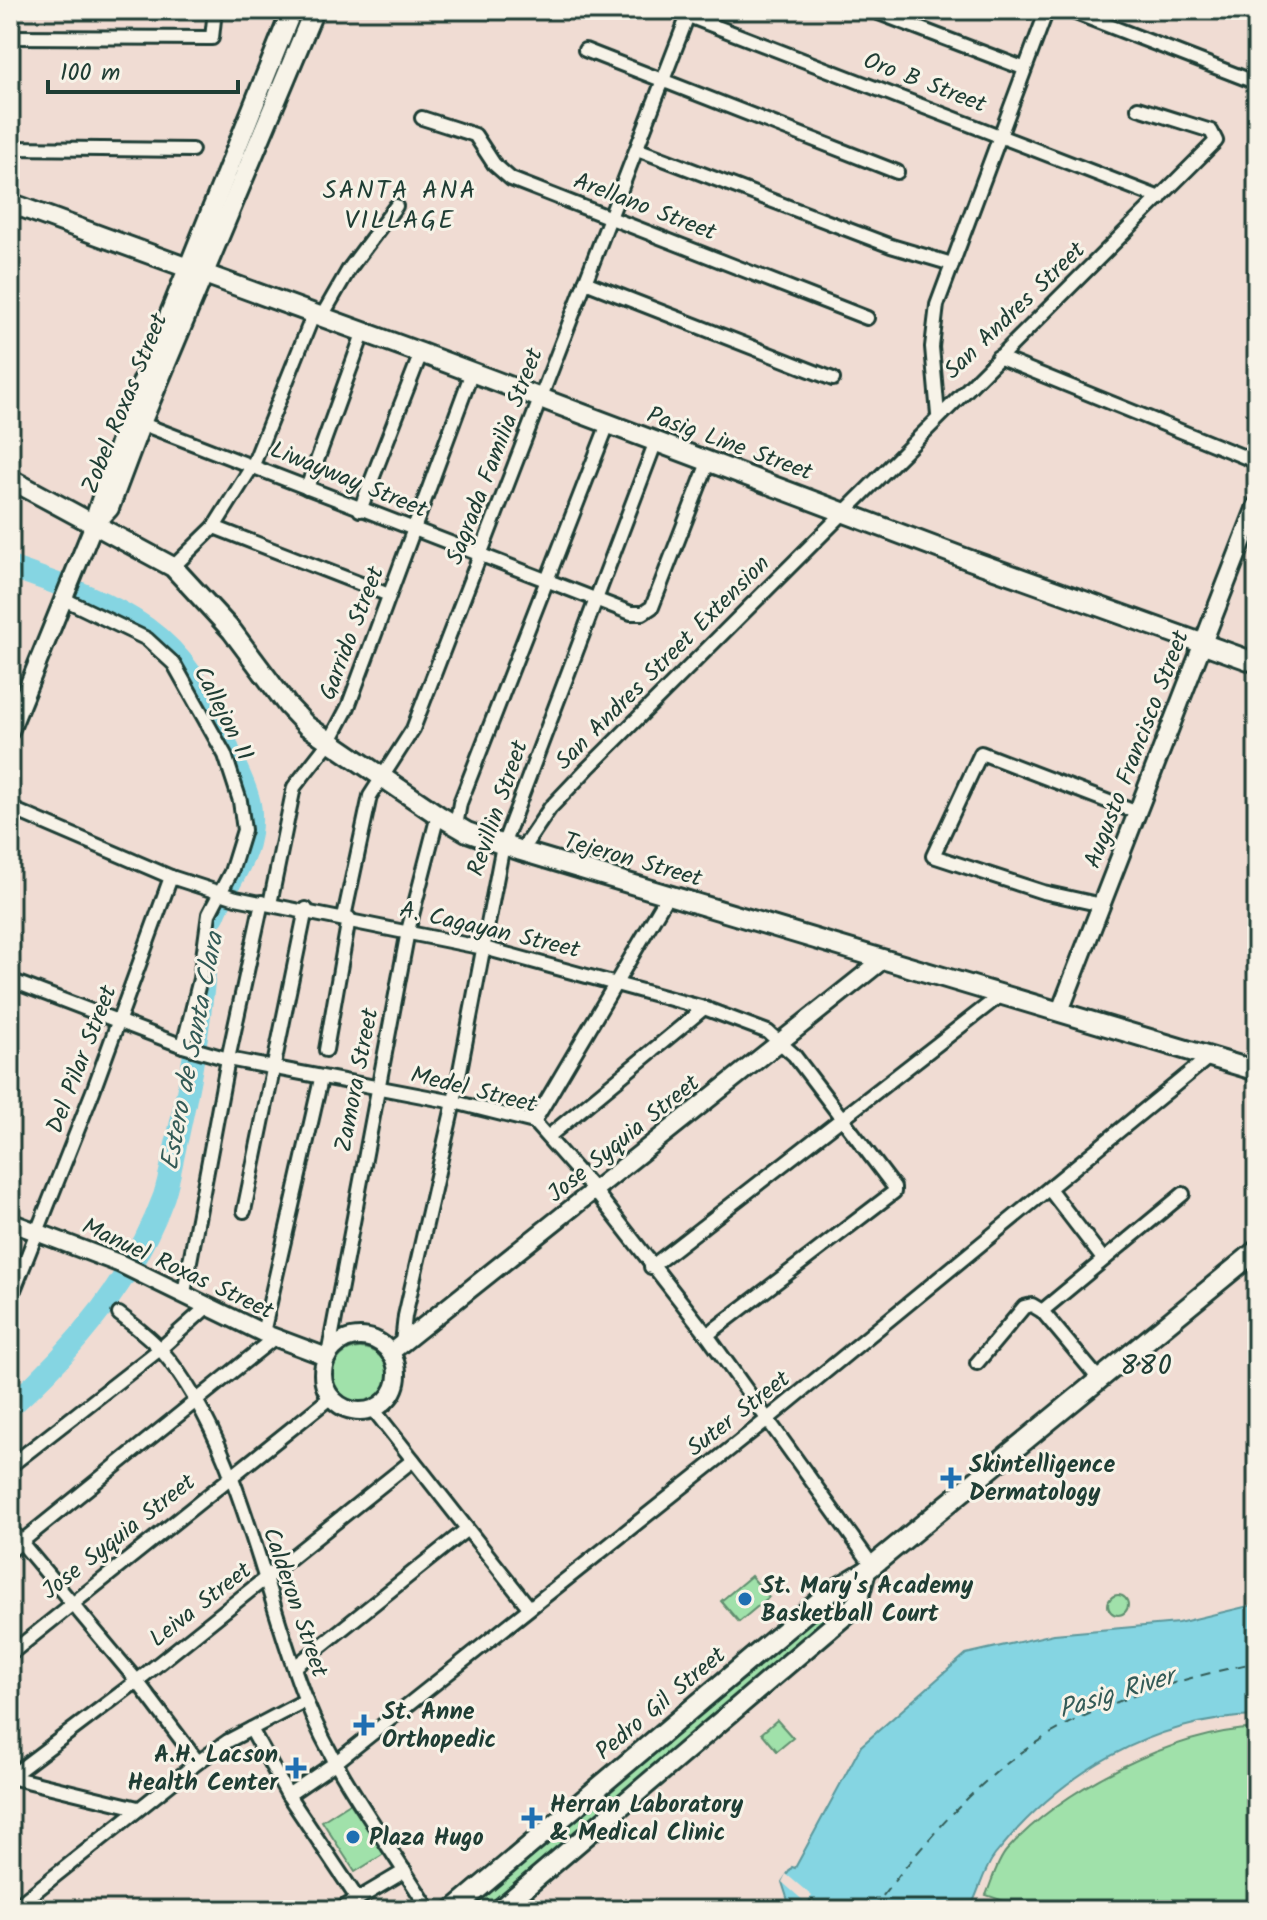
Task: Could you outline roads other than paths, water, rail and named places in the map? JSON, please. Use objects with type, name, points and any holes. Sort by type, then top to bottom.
[{"type":"main road","name":"Zobel Roxas Street","points":[[94,524],[109,508],[135,421],[292,10]]},
{"type":"main road","name":"Zobel Roxas Street","points":[[195,269],[314,10]]},
{"type":"main road","name":"Pasig Line Street","points":[[10,203],[318,314],[1257,663]]},
{"type":"main road","name":"Tejeron Street","points":[[10,479],[173,567],[232,631],[288,706],[307,726],[456,826],[521,851],[1257,1071]]},
{"type":"main road","name":"Pedro Gil Street","points":[[453,1910],[829,1593],[869,1568],[1257,1250]]},
{"type":"main road","points":[[499,1910],[849,1612],[858,1601],[869,1568]]},
{"type":"street","points":[[10,37],[212,38],[215,10]]},
{"type":"street","name":"Oro B Street","points":[[673,10],[689,13],[1160,198]]},
{"type":"street","points":[[871,10],[1023,68]]},
{"type":"street","points":[[938,415],[932,347],[937,305],[1047,10]]},
{"type":"street","points":[[1068,10],[1257,83]]},
{"type":"street","name":"Sagrada Familia Street","points":[[326,1050],[346,918],[370,796],[413,729],[689,13]]},
{"type":"street","points":[[585,50],[897,172]]},
{"type":"street","name":"San Andres Street","points":[[842,511],[1216,141],[1211,131],[1138,108]]},
{"type":"street","name":"Arellano Street","points":[[422,118],[475,135],[494,164],[511,179],[867,318]]},
{"type":"street","points":[[10,148],[192,150]]},
{"type":"street","points":[[637,149],[891,246],[952,264]]},
{"type":"street","points":[[173,567],[214,527],[253,465],[318,314],[396,206]]},
{"type":"street","points":[[585,282],[833,379]]},
{"type":"street","points":[[307,488],[364,331]]},
{"type":"street","points":[[360,510],[421,353]]},
{"type":"street","points":[[998,357],[1257,462]]},
{"type":"street","name":"Garrido Street","points":[[184,1293],[228,1059],[294,787],[330,741],[348,707],[472,372]]},
{"type":"street","name":"Liwayway Street","points":[[135,421],[631,613],[643,613],[652,607],[709,460]]},
{"type":"street","points":[[456,826],[460,803],[608,424]]},
{"type":"street","name":"Revillin Street","points":[[396,1348],[454,1102],[484,948],[489,903],[503,845],[656,441]]},
{"type":"street","name":"Augusto Francisco Street","points":[[1060,1011],[1257,504]]},
{"type":"street","name":"San Andres Street Extension","points":[[521,851],[550,808],[842,511]]},
{"type":"street","points":[[10,731],[94,524]]},
{"type":"street","points":[[214,527],[389,595]]},
{"type":"street","name":"Callejon 11","points":[[64,593],[147,639],[174,664],[225,755],[240,801],[244,830],[231,872],[209,914],[189,1048]]},
{"type":"street","points":[[1102,905],[1043,892],[933,856],[981,753],[1138,813]]},
{"type":"street","name":"A. Cagayan Street","points":[[10,808],[171,877],[236,898],[408,931],[618,983],[704,1008],[782,1041],[894,1189],[893,1194],[707,1335]]},
{"type":"street","name":"Zamora Street","points":[[328,1356],[408,931],[438,815]]},
{"type":"street","name":"Del Pilar Street","points":[[10,1300],[171,877]]},
{"type":"street","points":[[534,1122],[669,893]]},
{"type":"street","points":[[244,1211],[306,909]]},
{"type":"street","name":"Jose Syquia Street","points":[[396,1348],[884,959]]},
{"type":"street","name":"Medel Street","points":[[10,980],[189,1048],[228,1059],[454,1102],[534,1122],[595,1191],[651,1267],[707,1335],[769,1418],[869,1568]]},
{"type":"street","points":[[651,1267],[1002,994]]},
{"type":"street","points":[[549,1136],[704,1008]]},
{"type":"street","name":"Suter Street","points":[[288,1795],[335,1763],[528,1606],[769,1418],[1209,1057]]},
{"type":"street","points":[[10,1551],[197,1402],[268,1336],[321,1079]]},
{"type":"street","points":[[1050,1190],[1103,1259]]},
{"type":"street","points":[[1042,1311],[1183,1194]]},
{"type":"street","name":"Manuel Roxas Street","points":[[10,1222],[147,1275],[268,1336],[328,1356]]},
{"type":"street","points":[[977,1363],[1024,1307],[1032,1305],[1042,1311],[1098,1378]]},
{"type":"street","points":[[10,1466],[160,1349],[208,1306]]},
{"type":"street","name":"Calderon Street","points":[[119,1314],[160,1349],[197,1402],[268,1578],[306,1700],[335,1763],[429,1910]]},
{"type":"street","points":[[357,1337],[396,1348],[395,1385],[383,1403],[373,1409],[347,1409],[331,1397],[323,1378],[328,1356],[340,1342],[357,1337]]},
{"type":"street","name":"Jose Syquia Street","points":[[10,1654],[331,1397]]},
{"type":"street","points":[[373,1409],[528,1606]]},
{"type":"street","name":"Leiva Street","points":[[10,1777],[268,1578],[413,1460]]},
{"type":"street","points":[[10,1529],[137,1681],[198,1762]]},
{"type":"street","points":[[296,1666],[467,1529]]},
{"type":"street","points":[[12,1910],[198,1762],[306,1700]]},
{"type":"street","points":[[251,1729],[288,1795],[357,1898]]},
{"type":"street","points":[[10,1777],[138,1808]]},
{"type":"street","points":[[339,1910],[405,1871]]},
{"type":"water","name":"Pasig River","points":[[1257,1604],[1257,1716],[1218,1719],[1181,1727],[1111,1756],[1079,1776],[1049,1799],[995,1855],[969,1910],[791,1910],[782,1882],[792,1867],[795,1868],[861,1746],[966,1654],[1054,1634],[1178,1623]]},
{"type":"waterway","name":"Estero de Santa Clara","points":[[10,567],[87,595],[146,628],[171,649],[212,709],[249,798],[251,829],[244,856],[214,916]]},
{"type":"waterway","name":"Estero de Santa Clara","points":[[10,1407],[57,1362],[100,1311],[152,1226],[166,1189],[183,1114],[206,961]]},
{"type":"place","name":"Skintelligence Dermatology","points":[[951,1478]]},
{"type":"place","name":"St. Mary's Academy Basketball Court","points":[[745,1599]]},
{"type":"place","name":"St. Anne Orthopedic","points":[[364,1725]]},
{"type":"place","name":"A.H. Lacson Health Center","points":[[296,1768]]},
{"type":"place","name":"Herran Laboratory & Medical Clinic","points":[[532,1818]]},
{"type":"place","name":"Plaza Hugo","points":[[353,1837]]},
{"type":"district","name":"SANTA ANA VILLAGE","points":[[400,204]]},
{"type":"district","name":"880","points":[[1147,1364]]}]
